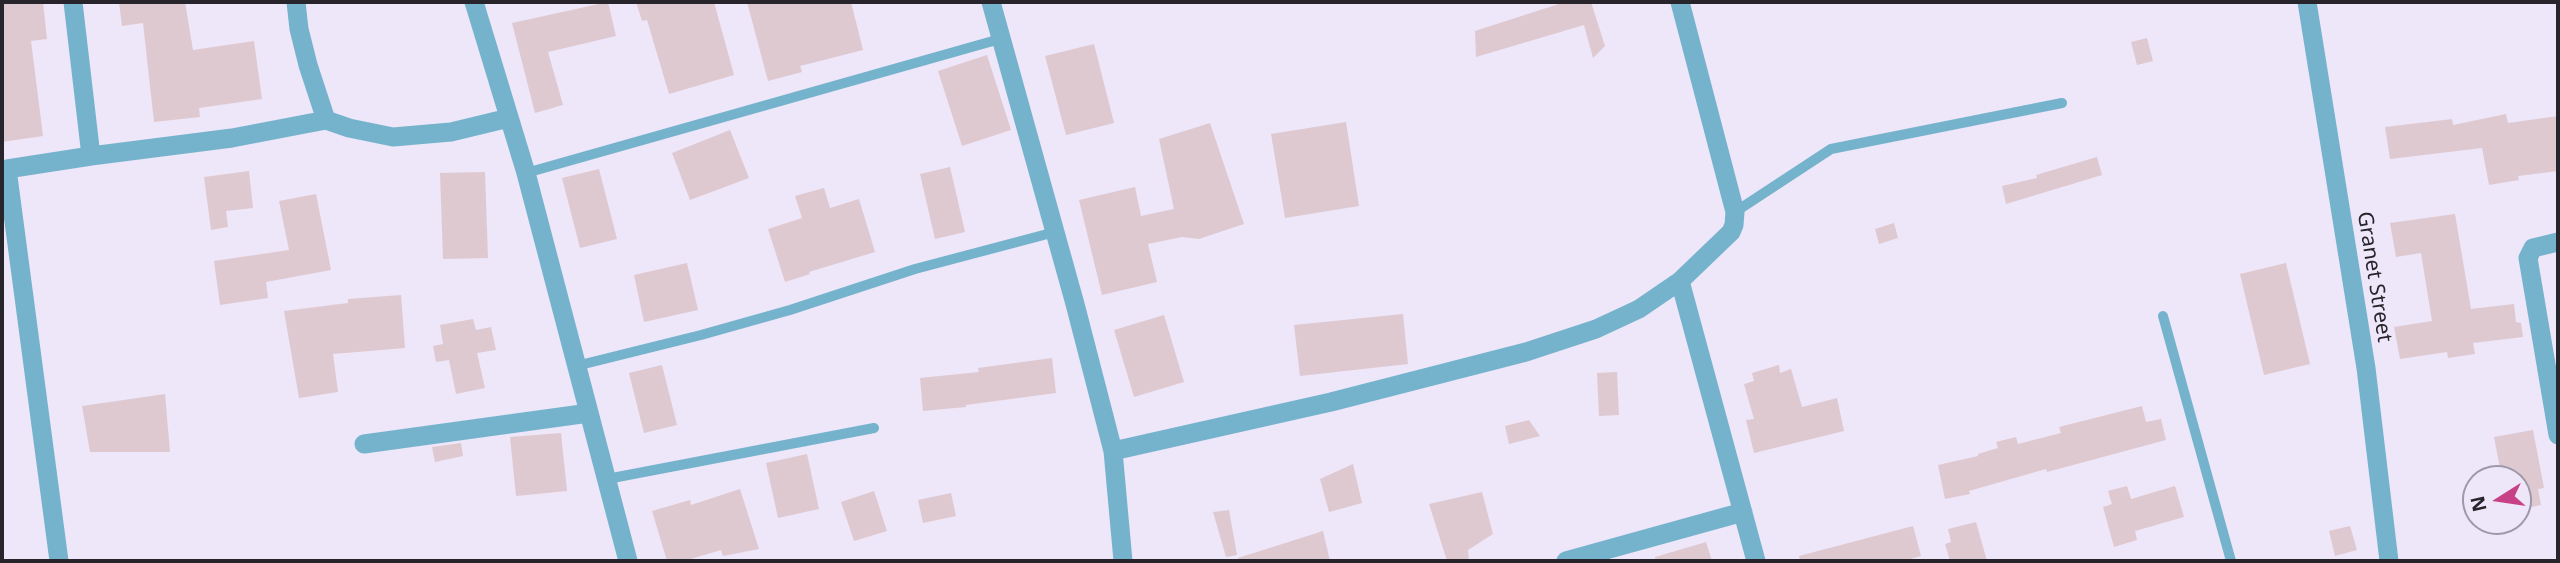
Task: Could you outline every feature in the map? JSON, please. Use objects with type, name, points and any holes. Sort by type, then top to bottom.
[{"type":"street","points":[[73,2],[92,156]]},
{"type":"street","points":[[296,2],[302,41],[326,120]]},
{"type":"street","points":[[474,2],[526,173],[628,561]]},
{"type":"street","points":[[990,2],[1113,451],[1123,561]]},
{"type":"street","points":[[1113,451],[1331,402],[1526,352],[1595,329],[1639,309],[1680,282],[1731,232],[1735,212],[1681,2]]},
{"type":"street","name":"Granet Street","points":[[2307,2],[2365,368],[2389,561]]},
{"type":"street","points":[[59,561],[4,169],[232,138],[326,120],[349,128],[393,136],[451,132],[509,118]]},
{"type":"street","points":[[2558,242],[2533,248],[2528,258],[2558,435]]},
{"type":"street","points":[[1680,282],[1756,561]]},
{"type":"street","points":[[364,444],[589,413]]},
{"type":"street","points":[[1566,561],[1743,512]]},
{"type":"lane","points":[[526,173],[1000,39]]},
{"type":"lane","points":[[1735,212],[1831,149],[2062,103]]},
{"type":"lane","points":[[575,366],[701,335],[790,310],[915,269],[1055,232]]},
{"type":"lane","points":[[2163,316],[2231,561]]},
{"type":"lane","points":[[607,479],[874,428]]},
{"type":"building","points":[[2,2],[43,2],[47,39],[31,41],[43,136],[2,142]]},
{"type":"building","points":[[119,2],[185,2],[193,50],[254,41],[262,99],[199,108],[200,117],[154,122],[143,23],[122,26]]},
{"type":"building","points":[[608,2],[616,36],[548,52],[563,105],[535,113],[512,23]]},
{"type":"building","points":[[636,2],[714,2],[734,75],[669,94],[647,20],[642,21]]},
{"type":"building","points":[[747,2],[851,2],[863,50],[800,66],[802,72],[768,81]]},
{"type":"building","points":[[1565,2],[1591,2],[1605,46],[1593,58],[1584,25],[1476,57],[1475,31]]},
{"type":"building","points":[[2147,38],[2153,61],[2137,65],[2131,42]]},
{"type":"building","points":[[1094,44],[1114,123],[1066,135],[1045,56]]},
{"type":"building","points":[[987,55],[1011,130],[962,146],[938,71]]},
{"type":"building","points":[[2506,114],[2508,123],[2558,116],[2558,171],[2518,176],[2519,180],[2489,185],[2482,148],[2390,159],[2385,127],[2452,119],[2453,125]]},
{"type":"building","points":[[1346,122],[1359,206],[1285,218],[1271,134]]},
{"type":"building","points":[[1210,123],[1244,224],[1199,239],[1182,237],[1148,244],[1157,282],[1102,295],[1079,200],[1135,187],[1141,216],[1174,209],[1159,139]]},
{"type":"building","points":[[730,130],[749,178],[690,200],[672,153]]},
{"type":"building","points":[[2097,157],[2102,175],[2006,204],[2002,186],[2037,178],[2036,175]]},
{"type":"building","points":[[950,167],[965,232],[935,239],[920,174]]},
{"type":"building","points":[[599,169],[617,239],[580,248],[562,178]]},
{"type":"building","points":[[249,171],[253,208],[226,211],[228,227],[211,230],[204,177]]},
{"type":"building","points":[[485,172],[488,258],[443,259],[440,173]]},
{"type":"building","points":[[824,188],[830,208],[859,199],[875,252],[785,282],[768,229],[802,218],[795,196]]},
{"type":"building","points":[[316,194],[331,270],[266,282],[268,298],[220,305],[214,261],[289,250],[279,201]]},
{"type":"building","points":[[2455,214],[2471,309],[2514,304],[2516,322],[2521,323],[2523,337],[2473,343],[2475,354],[2448,358],[2447,352],[2400,359],[2394,327],[2432,321],[2421,253],[2396,257],[2390,223]]},
{"type":"building","points":[[1894,223],[1898,238],[1879,244],[1875,229]]},
{"type":"building","points":[[687,263],[698,310],[644,322],[634,275]]},
{"type":"building","points":[[2286,263],[2310,364],[2264,375],[2240,274]]},
{"type":"building","points":[[401,295],[405,348],[333,354],[338,392],[299,398],[284,311],[348,303],[348,299]]},
{"type":"building","points":[[1403,314],[1408,364],[1300,376],[1294,325]]},
{"type":"building","points":[[1164,315],[1184,382],[1134,397],[1114,330]]},
{"type":"building","points":[[473,319],[476,330],[491,327],[496,350],[477,353],[485,388],[456,394],[449,360],[436,362],[433,346],[443,344],[440,325]]},
{"type":"building","points":[[1052,358],[1056,393],[923,411],[920,378],[979,372],[978,368]]},
{"type":"building","points":[[662,365],[677,425],[644,433],[629,373]]},
{"type":"building","points":[[1779,365],[1780,373],[1791,369],[1802,407],[1837,398],[1844,431],[1754,453],[1746,420],[1754,419],[1744,384],[1754,381],[1752,373]]},
{"type":"building","points":[[1617,372],[1619,415],[1599,416],[1597,373]]},
{"type":"building","points":[[165,394],[170,452],[90,452],[82,406]]},
{"type":"building","points":[[2142,406],[2146,422],[2161,419],[2166,440],[2047,472],[2046,469],[1969,491],[1970,494],[1945,499],[1938,465],[1978,456],[1998,448],[1996,442],[2016,437],[2018,444],[2061,433],[2059,427]]},
{"type":"building","points":[[1529,420],[1540,436],[1509,444],[1505,426]]},
{"type":"building","points":[[2533,430],[2544,488],[2538,489],[2541,505],[2532,507],[2532,465],[2499,465],[2494,437]]},
{"type":"building","points":[[561,433],[567,491],[516,496],[510,437]]},
{"type":"building","points":[[461,443],[463,456],[435,462],[432,447]]},
{"type":"building","points":[[807,454],[819,509],[778,518],[766,463]]},
{"type":"building","points":[[1353,464],[1362,503],[1329,512],[1320,479]]},
{"type":"building","points":[[2127,486],[2131,499],[2175,486],[2184,517],[2135,531],[2137,540],[2114,547],[2103,507],[2112,504],[2108,491]]},
{"type":"building","points":[[740,489],[759,549],[723,556],[721,550],[684,561],[667,561],[652,511],[690,500],[691,505]]},
{"type":"building","points":[[874,491],[887,531],[854,541],[841,502]]},
{"type":"building","points":[[1482,492],[1493,534],[1468,550],[1469,561],[1447,561],[1429,504]]},
{"type":"building","points":[[951,493],[956,516],[923,523],[918,500]]},
{"type":"building","points":[[1229,510],[1237,555],[1226,557],[1213,512]]},
{"type":"building","points":[[1976,522],[1987,561],[1950,561],[1945,544],[1951,542],[1948,529]]},
{"type":"building","points":[[1913,526],[1921,556],[1903,561],[1800,561],[1799,556]]},
{"type":"building","points":[[2350,526],[2357,550],[2335,556],[2329,531]]},
{"type":"building","points":[[1323,531],[1330,561],[1239,561],[1238,558]]},
{"type":"building","points":[[1706,542],[1712,561],[1656,561],[1655,557]]}]
